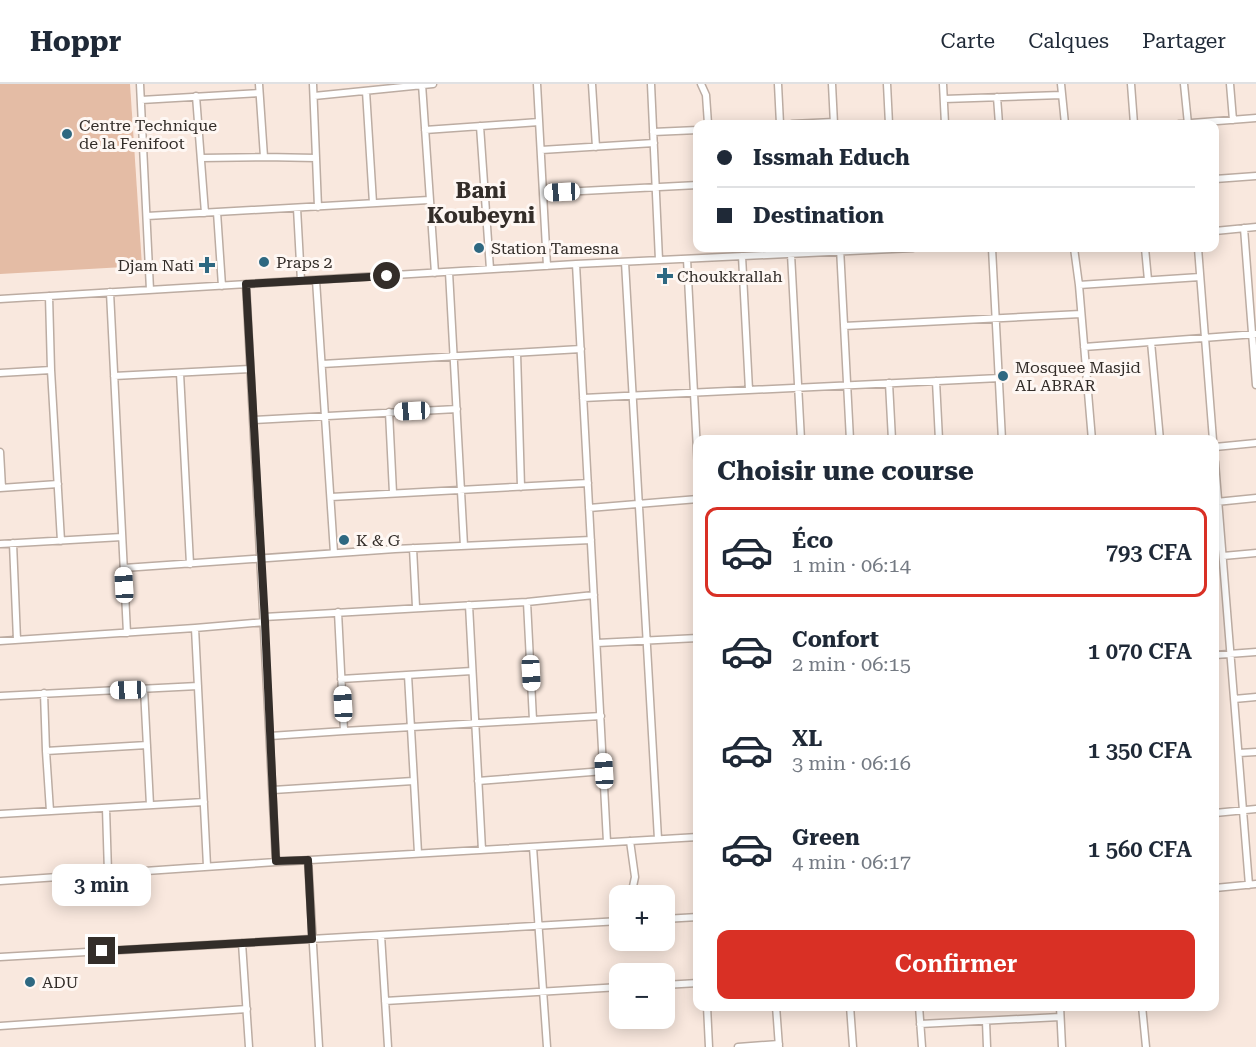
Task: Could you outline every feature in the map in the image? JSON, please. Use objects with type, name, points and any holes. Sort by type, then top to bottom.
[{"type":"street","points":[[140,84],[150,290]]},
{"type":"street","points":[[259,84],[264,157]]},
{"type":"street","points":[[313,84],[318,207]]},
{"type":"street","points":[[422,84],[435,273]]},
{"type":"street","points":[[314,96],[433,84]]},
{"type":"street","points":[[537,84],[547,266]]},
{"type":"street","points":[[592,84],[596,147]]},
{"type":"street","points":[[651,84],[659,260]]},
{"type":"street","points":[[701,84],[706,95],[708,120]]},
{"type":"street","points":[[778,84],[780,120]]},
{"type":"street","points":[[832,84],[834,120]]},
{"type":"street","points":[[887,84],[889,120]]},
{"type":"street","points":[[943,84],[945,120]]},
{"type":"street","points":[[1061,84],[1065,120]]},
{"type":"street","points":[[1131,84],[1134,120]]},
{"type":"street","points":[[1184,84],[1188,120]]},
{"type":"street","points":[[1230,84],[1233,120]]},
{"type":"street","points":[[366,91],[373,203]]},
{"type":"street","points":[[141,100],[259,93]]},
{"type":"street","points":[[944,99],[1062,95]]},
{"type":"street","points":[[196,96],[205,213]]},
{"type":"street","points":[[997,97],[999,120]]},
{"type":"street","points":[[1219,121],[1256,118]]},
{"type":"street","points":[[425,130],[539,122]]},
{"type":"street","points":[[480,126],[490,269]]},
{"type":"street","points":[[653,132],[693,130]]},
{"type":"street","points":[[541,150],[654,143]]},
{"type":"street","points":[[201,158],[315,158]]},
{"type":"street","points":[[1219,179],[1256,176]]},
{"type":"street","points":[[543,193],[693,185]]},
{"type":"street","points":[[147,216],[429,200]]},
{"type":"street","points":[[297,208],[301,281]]},
{"type":"street","points":[[217,212],[222,286]]},
{"type":"street","points":[[1219,231],[1256,227]]},
{"type":"street","points":[[1244,228],[1254,334],[1256,385]]},
{"type":"street","points":[[0,299],[811,252]]},
{"type":"street","points":[[841,252],[850,435]]},
{"type":"street","points":[[992,252],[1002,435]]},
{"type":"street","points":[[1075,252],[1092,435]]},
{"type":"street","points":[[1145,252],[1148,280]]},
{"type":"street","points":[[1198,252],[1213,435]]},
{"type":"street","points":[[791,254],[801,435]]},
{"type":"street","points":[[742,256],[749,390]]},
{"type":"street","points":[[687,259],[696,435]]},
{"type":"street","points":[[625,262],[657,839]]},
{"type":"street","points":[[576,264],[607,842]]},
{"type":"street","points":[[449,272],[464,546]]},
{"type":"street","points":[[1079,285],[1200,277]]},
{"type":"street","points":[[316,280],[334,553]]},
{"type":"street","points":[[246,284],[276,861]]},
{"type":"street","points":[[110,292],[127,633]]},
{"type":"street","points":[[49,296],[61,541]]},
{"type":"street","points":[[844,326],[1081,314]]},
{"type":"street","points":[[1084,347],[1254,334]]},
{"type":"street","points":[[1151,342],[1160,435]]},
{"type":"street","points":[[322,364],[581,349]]},
{"type":"street","points":[[517,353],[521,486]]},
{"type":"street","points":[[114,376],[250,369]]},
{"type":"street","points":[[0,373],[51,370]]},
{"type":"street","points":[[180,373],[189,564]]},
{"type":"street","points":[[583,398],[1000,378]]},
{"type":"street","points":[[936,381],[939,435]]},
{"type":"street","points":[[889,383],[892,435]]},
{"type":"street","points":[[253,420],[457,410]]},
{"type":"street","points":[[389,412],[393,493]]},
{"type":"street","points":[[1219,447],[1256,443]]},
{"type":"street","points":[[0,452],[1,488],[58,484]]},
{"type":"street","points":[[331,497],[588,483]]},
{"type":"street","points":[[1219,502],[1256,498]]},
{"type":"street","points":[[589,508],[693,499]]},
{"type":"street","points":[[1219,524],[1243,811],[1253,885],[1219,888]]},
{"type":"street","points":[[0,544],[122,537]]},
{"type":"street","points":[[124,568],[413,548],[591,540]]},
{"type":"street","points":[[13,543],[17,640]]},
{"type":"street","points":[[413,548],[416,607]]},
{"type":"street","points":[[1222,556],[1256,553]]},
{"type":"street","points":[[0,641],[195,628],[338,612],[527,602],[594,596]]},
{"type":"street","points":[[527,602],[533,720]]},
{"type":"street","points":[[469,605],[482,850]]},
{"type":"street","points":[[338,612],[344,730]]},
{"type":"street","points":[[195,628],[207,866]]},
{"type":"street","points":[[597,643],[693,638]]},
{"type":"street","points":[[1219,655],[1256,652]]},
{"type":"street","points":[[341,679],[472,671]]},
{"type":"street","points":[[408,675],[418,853]]},
{"type":"street","points":[[0,696],[198,686]]},
{"type":"street","points":[[144,689],[150,805]]},
{"type":"street","points":[[44,693],[50,811]]},
{"type":"street","points":[[1234,699],[1256,697]]},
{"type":"street","points":[[270,736],[601,716]]},
{"type":"street","points":[[46,751],[147,745]]},
{"type":"street","points":[[1239,753],[1256,752]]},
{"type":"street","points":[[478,781],[604,771]]},
{"type":"street","points":[[273,790],[413,781]]},
{"type":"street","points":[[0,814],[204,802]]},
{"type":"street","points":[[106,808],[108,873]]},
{"type":"street","points":[[1219,813],[1256,810]]},
{"type":"street","points":[[0,881],[276,861],[693,837]]},
{"type":"street","points":[[630,841],[635,877],[633,885]]},
{"type":"street","points":[[533,847],[547,1047]]},
{"type":"street","points":[[308,860],[319,1047]]},
{"type":"street","points":[[675,918],[693,917]]},
{"type":"street","points":[[0,957],[609,921]]},
{"type":"street","points":[[381,935],[388,1047]]},
{"type":"street","points":[[242,943],[249,1047]]},
{"type":"street","points":[[675,984],[693,983]]},
{"type":"street","points":[[385,1001],[609,988]]},
{"type":"street","points":[[0,1026],[247,1009]]},
{"type":"street","points":[[707,1011],[709,1047]]},
{"type":"street","points":[[738,1047],[779,1046],[776,1011]]},
{"type":"street","points":[[850,1011],[853,1047]]},
{"type":"street","points":[[920,1011],[922,1047]]},
{"type":"street","points":[[1060,1011],[1062,1047]]},
{"type":"street","points":[[1142,1011],[1146,1047]]},
{"type":"street","points":[[920,1024],[1060,1017]]},
{"type":"street","points":[[986,1021],[987,1047]]},
{"type":"shaded area","name":"Centre Technique de la Fenifoot","points":[[0,84],[130,84],[142,266],[0,274]]},
{"type":"place","name":"Centre Technique de la Fenifoot","points":[[67,134]]},
{"type":"place","name":"Station Tamesna","points":[[479,248]]},
{"type":"place","name":"Praps 2","points":[[264,262]]},
{"type":"place","name":"Djam Nati","points":[[207,265]]},
{"type":"place","name":"Choukkrallah","points":[[665,276]]},
{"type":"place","name":"Mosquee Masjid AL ABRAR","points":[[1003,376]]},
{"type":"place","name":"K & G","points":[[344,540]]},
{"type":"place","name":"ADU","points":[[30,982]]},
{"type":"district","name":"Bani Koubeyni","points":[[481,202]]},
{"type":"route","points":[[102,951],[312,939],[308,860],[276,861],[246,284],[387,276]]}]
